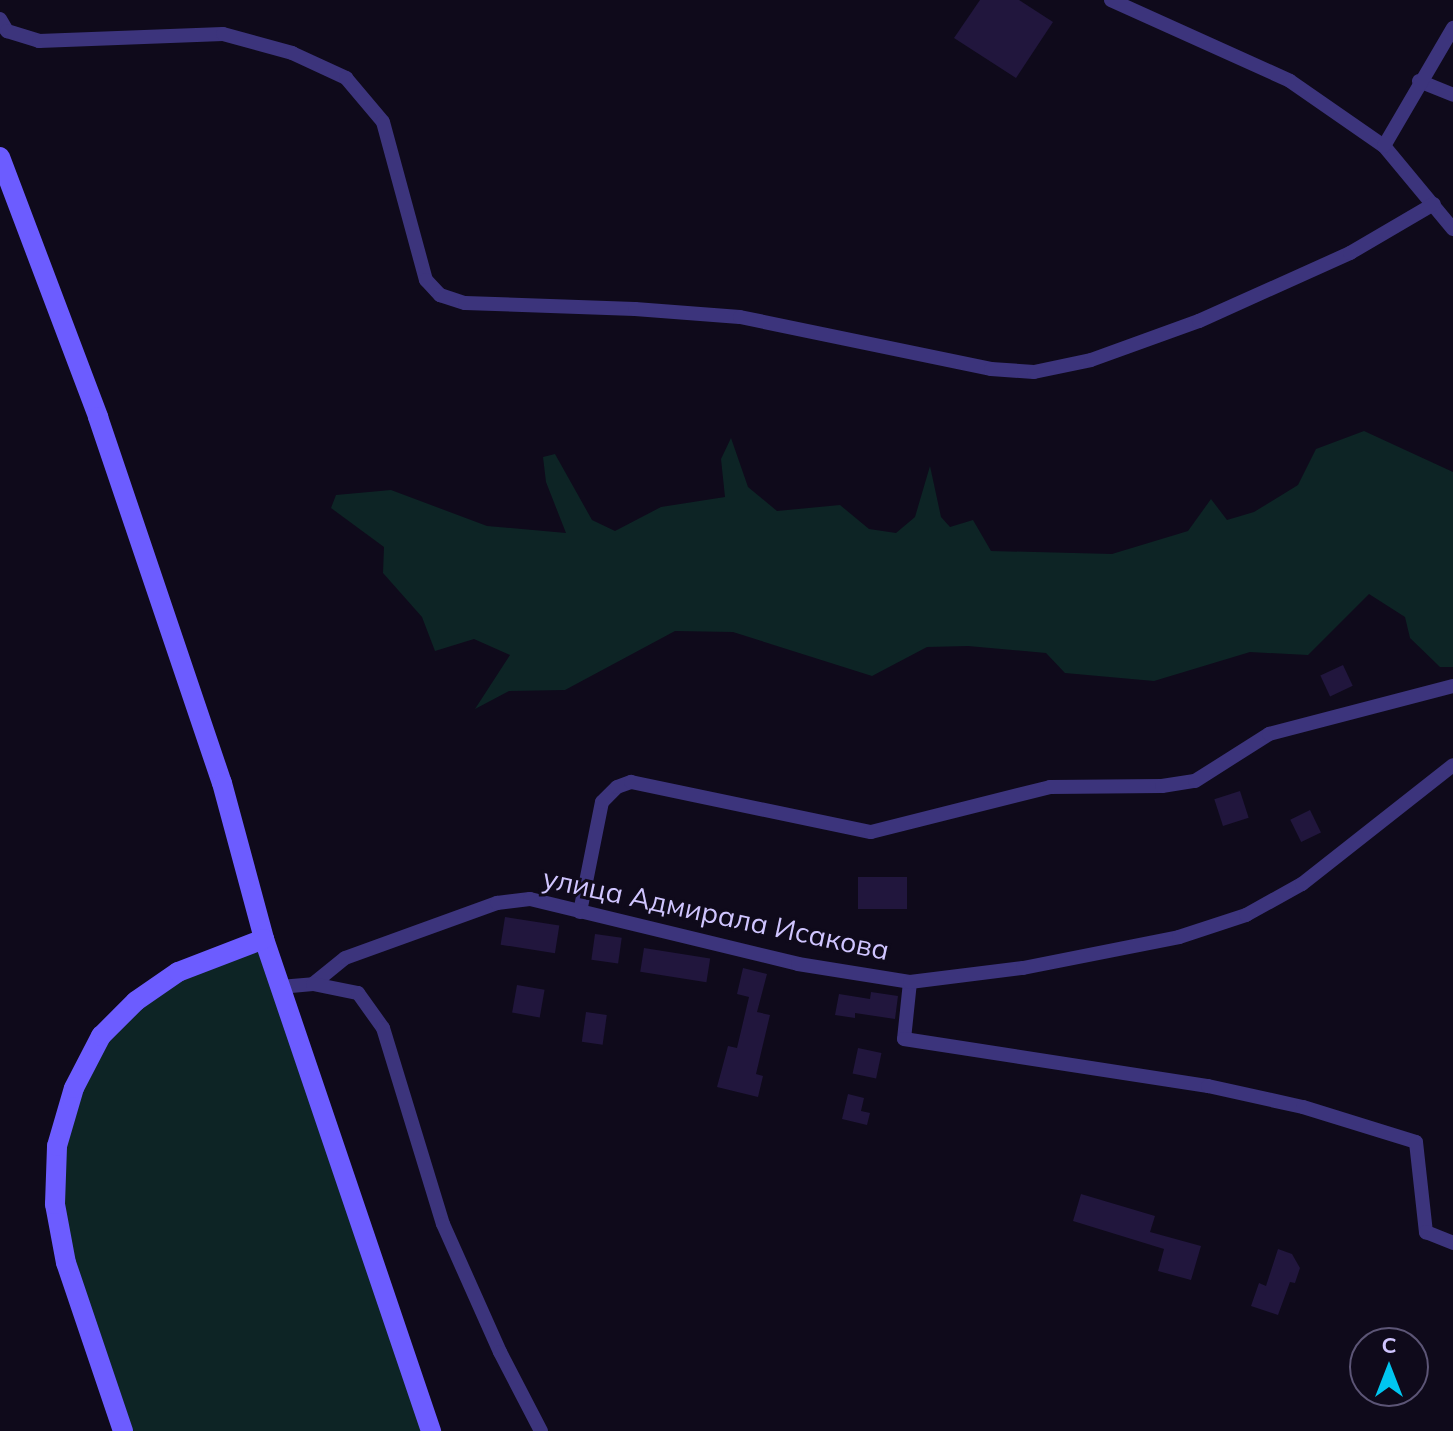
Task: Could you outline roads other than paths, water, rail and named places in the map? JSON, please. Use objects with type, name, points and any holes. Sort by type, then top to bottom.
[{"type":"main road","points":[[0,157],[98,417],[222,783],[264,939],[431,1431]]},
{"type":"main road","points":[[123,1431],[66,1263],[55,1204],[57,1146],[74,1088],[101,1036],[136,1001],[178,972],[264,939]]},
{"type":"street","points":[[1111,0],[1290,81],[1384,146],[1453,229]]},
{"type":"street","points":[[0,19],[7,31],[39,41],[223,34],[292,53],[346,78],[383,122],[426,280],[440,295],[465,303],[635,309],[740,317],[991,369],[1034,372],[1091,360],[1199,321],[1350,253],[1434,204]]},
{"type":"street","points":[[1384,146],[1419,81],[1453,28]]},
{"type":"street","points":[[1419,81],[1453,95]]},
{"type":"street","points":[[580,912],[602,802],[617,787],[631,782],[871,832],[1050,787],[1162,786],[1195,781],[1269,734],[1453,686]]},
{"type":"street","name":"улица Адмирала Исакова","points":[[313,984],[345,958],[497,903],[530,899],[798,964],[910,982],[1023,968],[1179,937],[1246,915],[1302,884],[1453,765]]},
{"type":"street","points":[[910,982],[904,1039],[1208,1086],[1303,1107],[1416,1142],[1426,1232],[1453,1243]]},
{"type":"street","points":[[280,987],[313,984],[358,993],[383,1028],[443,1224],[500,1352],[541,1431]]}]
